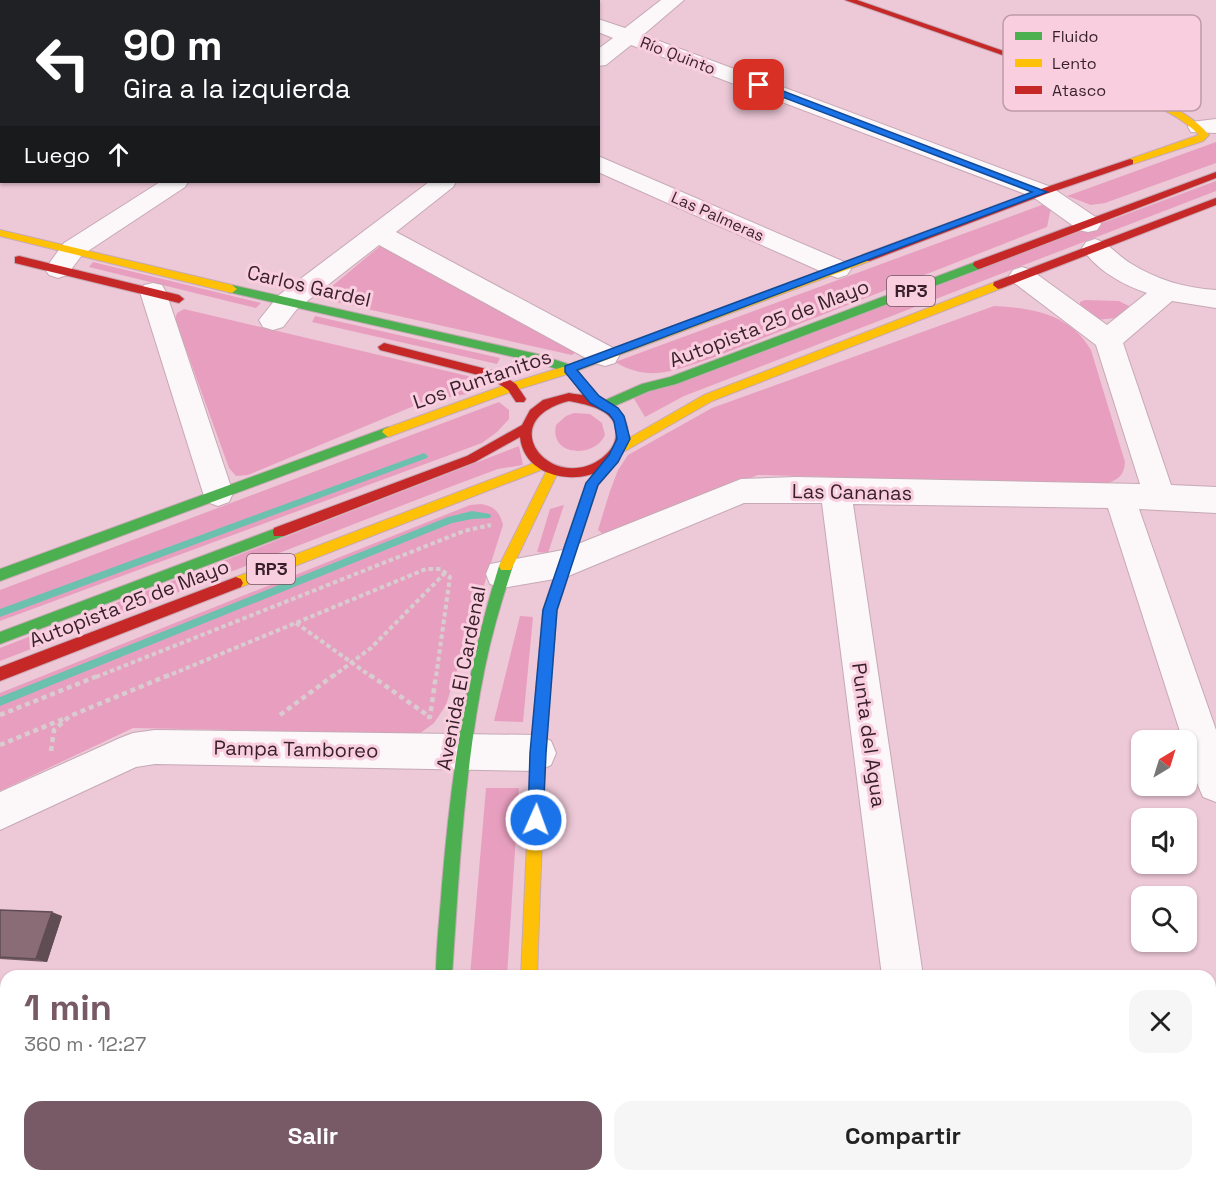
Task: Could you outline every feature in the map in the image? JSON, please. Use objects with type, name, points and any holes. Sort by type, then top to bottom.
[{"type":"street","points":[[600,58],[674,0]]},
{"type":"street","points":[[849,0],[1003,52]]},
{"type":"street","name":"Río Quinto","points":[[600,26],[1042,192],[1092,236],[1112,263],[1167,291],[1216,299]]},
{"type":"street","points":[[1172,111],[1208,126]]},
{"type":"street","name":"Los Puntanitos","points":[[0,575],[218,493],[512,387],[570,369],[1042,192],[1200,139],[1208,126]]},
{"type":"street","name":"Las Palmeras","points":[[600,164],[838,269]]},
{"type":"street","name":"Autopista 25 de Mayo","points":[[617,453],[708,398],[1022,276],[1092,236],[1216,175]]},
{"type":"street","points":[[58,269],[73,249],[174,183]]},
{"type":"street","points":[[277,316],[443,183]]},
{"type":"street","name":"Autopista 25 de Mayo","points":[[600,402],[672,381],[1092,236],[1216,201]]},
{"type":"street","name":"Carlos Gardel","points":[[0,233],[73,249],[277,316],[533,357],[570,369]]},
{"type":"street","points":[[378,233],[605,356]]},
{"type":"street","points":[[0,256],[196,303]]},
{"type":"street","points":[[1022,276],[1108,340],[1159,496]]},
{"type":"street","points":[[1108,340],[1167,291]]},
{"type":"street","points":[[153,292],[218,493]]},
{"type":"street","points":[[375,345],[495,375],[512,387],[527,424],[525,442],[531,455],[547,467]]},
{"type":"street","points":[[529,970],[538,753],[550,610],[592,483],[617,453],[624,439],[620,419],[600,402],[570,369]]},
{"type":"street","name":"RP3","points":[[527,424],[546,403],[569,397],[600,402]]},
{"type":"street","name":"Autopista 25 de Mayo","points":[[0,638],[471,459],[527,424]]},
{"type":"street","name":"RP3","points":[[547,467],[574,474],[596,470],[617,453]]},
{"type":"street","name":"Autopista 25 de Mayo","points":[[0,674],[547,467]]},
{"type":"street","name":"Avenida El Cardenal","points":[[444,970],[462,751],[490,614],[502,574],[547,467]]},
{"type":"street","name":"Las Cananas","points":[[502,574],[566,563],[741,491],[759,489],[836,493],[1119,495],[1216,500]]},
{"type":"street","name":"Punta del Agua","points":[[836,493],[901,970]]},
{"type":"street","points":[[1119,495],[1216,784]]},
{"type":"street","name":"Pampa Tamboreo","points":[[0,811],[133,750],[155,747],[538,753]]},
{"type":"path","points":[[0,715],[434,542],[464,531],[501,522]]},
{"type":"path","points":[[0,745],[426,569],[441,569],[450,577],[430,717]]},
{"type":"path","points":[[290,717],[278,717],[371,648],[445,573]]},
{"type":"path","points":[[295,623],[430,717]]},
{"type":"path","points":[[61,747],[51,751],[50,739],[54,727],[70,716]]},
{"type":"path","points":[[418,717],[430,717]]},
{"type":"shaded area","points":[[1216,142],[1216,163],[1105,203],[1091,205],[1067,196]]},
{"type":"shaded area","points":[[1216,181],[1216,191],[684,396],[645,417],[633,397]]},
{"type":"shaded area","points":[[1047,203],[1051,208],[1047,227],[712,358],[675,370],[652,373],[640,372],[615,362]]},
{"type":"shaded area","points":[[380,246],[577,351],[572,355],[318,298]]},
{"type":"shaded area","points":[[93,262],[261,303],[256,308],[89,267]]},
{"type":"shaded area","points":[[1085,300],[1119,301],[1131,307],[1116,318],[1095,320],[1080,307],[1080,302]]},
{"type":"shaded area","points":[[994,306],[1036,311],[1049,315],[1072,328],[1091,350],[1125,462],[1123,472],[1118,478],[1103,485],[758,475],[608,534],[603,534],[598,530],[618,470],[628,455],[712,408]]},
{"type":"shaded area","points":[[184,309],[468,376],[475,384],[467,394],[426,401],[248,475],[236,476],[229,468],[175,319],[177,313]]},
{"type":"shaded area","points":[[315,316],[500,358],[497,364],[312,322]]},
{"type":"shaded area","points":[[499,402],[509,410],[509,419],[482,443],[0,621],[0,590]]},
{"type":"shaded area","points":[[574,413],[590,414],[602,423],[605,435],[592,448],[574,451],[559,443],[556,425],[566,416]]},
{"type":"shaded area","points":[[519,446],[523,465],[498,469],[455,485],[0,661],[0,648]]},
{"type":"shaded area","points":[[481,504],[496,510],[503,525],[446,705],[434,723],[419,734],[133,728],[0,791],[0,693],[470,505]]},
{"type":"shaded area","points":[[564,505],[548,553],[537,552],[550,509]]},
{"type":"shaded area","points":[[520,616],[533,617],[523,722],[494,721]]},
{"type":"shaded area","points":[[486,788],[519,788],[507,970],[471,970]]},
{"type":"building","points":[[0,910],[52,912],[36,959],[0,957]]},
{"type":"waterway","points":[[0,613],[424,456]]},
{"type":"waterway","points":[[0,702],[451,520],[472,515],[487,516]]},
{"type":"traffic: fast","points":[[605,405],[646,387],[672,381],[978,265]]},
{"type":"traffic: fast","points":[[232,289],[533,357],[570,369],[594,400]]},
{"type":"traffic: fast","points":[[0,575],[388,432]]},
{"type":"traffic: fast","points":[[544,678],[550,610],[592,483],[614,458]]},
{"type":"traffic: fast","points":[[0,638],[279,532]]},
{"type":"traffic: fast","points":[[444,970],[456,820],[468,717],[490,616],[506,566]]},
{"type":"traffic: slow","points":[[1130,162],[1200,139],[1204,135],[1194,125],[1171,111]]},
{"type":"traffic: slow","points":[[0,233],[232,289]]},
{"type":"traffic: slow","points":[[388,432],[512,387],[570,369],[866,258]]},
{"type":"traffic: slow","points":[[621,448],[708,398],[998,285]]},
{"type":"traffic: slow","points":[[236,583],[542,465]]},
{"type":"traffic: slow","points":[[506,566],[553,470]]},
{"type":"traffic: slow","points":[[529,970],[538,753],[544,678]]},
{"type":"traffic: jam","points":[[849,0],[1003,53]]},
{"type":"traffic: jam","points":[[866,258],[1042,192],[1130,162]]},
{"type":"traffic: jam","points":[[978,265],[1216,175]]},
{"type":"traffic: jam","points":[[998,285],[1216,201]]},
{"type":"traffic: jam","points":[[19,260],[179,299]]},
{"type":"traffic: jam","points":[[384,347],[494,375],[512,387],[520,399]]},
{"type":"traffic: jam","points":[[569,397],[598,403],[615,413],[623,427],[622,442],[613,456],[599,466],[580,472],[558,471],[539,463],[529,451],[527,443],[527,428],[534,414],[547,403],[569,397]]},
{"type":"traffic: jam","points":[[279,532],[471,459],[525,429]]},
{"type":"traffic: jam","points":[[0,674],[236,583]]},
{"type":"route","points":[[536,820],[538,753],[550,610],[592,483],[614,458],[624,439],[620,419],[614,411],[594,400],[570,369],[1042,192],[759,85]]}]
